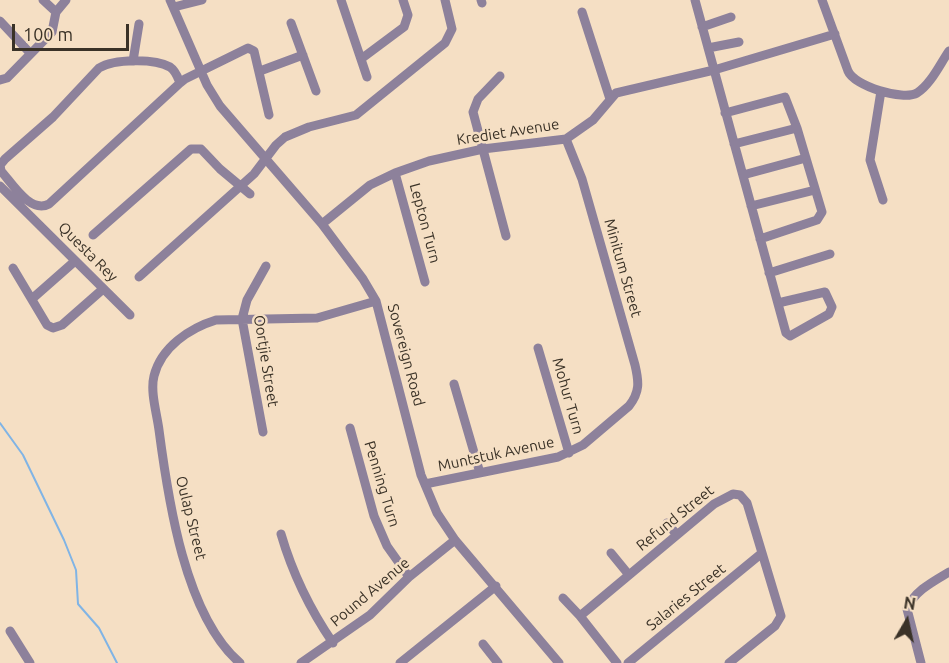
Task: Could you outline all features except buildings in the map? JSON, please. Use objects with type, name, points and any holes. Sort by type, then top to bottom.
[{"type":"street","points":[[43,0],[56,12]]},
{"type":"street","points":[[0,80],[7,78],[55,28],[56,12],[66,0]]},
{"type":"street","points":[[172,4],[202,0]]},
{"type":"street","points":[[341,0],[367,77]]},
{"type":"street","points":[[361,59],[404,27],[408,15],[403,0]]},
{"type":"street","points":[[139,277],[254,174],[276,145],[296,131],[356,115],[445,43],[452,29],[445,0]]},
{"type":"street","points":[[695,0],[786,333],[790,336],[829,314],[832,307],[825,292],[778,303]]},
{"type":"street","points":[[822,0],[851,78],[882,91],[907,96],[916,94],[925,86],[949,51]]},
{"type":"street","name":"Sovereign Road","points":[[172,4],[200,70],[220,106],[322,224],[376,301],[425,484],[437,513],[455,540],[560,663]]},
{"type":"street","points":[[582,12],[610,99]]},
{"type":"street","points":[[702,27],[731,17]]},
{"type":"street","points":[[0,21],[30,53]]},
{"type":"street","points":[[291,23],[316,91]]},
{"type":"street","points":[[133,61],[139,24]]},
{"type":"street","name":"Krediet Avenue","points":[[322,224],[370,185],[395,173],[429,161],[483,149],[566,139],[593,120],[610,99],[624,91],[714,70],[835,34]]},
{"type":"street","points":[[708,48],[739,42]]},
{"type":"street","points":[[180,83],[171,68],[133,61],[108,63],[99,68],[53,117],[0,165],[1,171],[36,207],[49,204],[180,83],[200,70],[251,48],[260,71],[269,115]]},
{"type":"street","points":[[260,71],[303,55]]},
{"type":"street","points":[[500,76],[474,105],[472,112],[506,236]]},
{"type":"street","points":[[882,91],[870,160],[883,200]]},
{"type":"street","points":[[725,113],[785,97],[797,128],[822,212],[820,217],[760,239]]},
{"type":"street","points":[[734,144],[797,128]]},
{"type":"street","name":"Minitum Street","points":[[566,139],[582,179],[635,365],[639,389],[629,406]]},
{"type":"street","points":[[93,234],[191,149],[201,149],[220,169],[241,184],[250,194]]},
{"type":"street","points":[[743,175],[806,158]]},
{"type":"street","name":"Lepton Turn","points":[[395,173],[425,282]]},
{"type":"street","name":"Questa Rey","points":[[0,186],[130,315]]},
{"type":"street","points":[[751,206],[815,190]]},
{"type":"street","points":[[769,273],[830,254]]},
{"type":"street","points":[[33,298],[75,261]]},
{"type":"street","name":"Oortjie Street","points":[[263,432],[242,319],[247,300],[266,266]]},
{"type":"street","points":[[13,268],[33,298],[47,325],[53,328],[62,325],[104,289]]},
{"type":"street","points":[[242,319],[317,318],[376,301]]},
{"type":"street","name":"Oulap Street","points":[[240,663],[220,638],[201,607],[180,548],[165,477],[153,377],[169,348],[204,324],[216,320],[242,319]]},
{"type":"street","name":"Mohur Turn","points":[[538,348],[569,453]]},
{"type":"street","points":[[454,384],[480,473]]},
{"type":"street","name":"Muntstuk Avenue","points":[[425,484],[569,453],[629,406]]},
{"type":"street","name":"Penning Turn","points":[[350,428],[376,523],[409,578]]},
{"type":"street","name":"Refund Street","points":[[580,616],[726,495],[740,495],[747,503],[779,609],[779,621],[729,663]]},
{"type":"street","points":[[667,522],[677,535]]},
{"type":"street","points":[[281,534],[291,567],[309,608],[333,643]]},
{"type":"street","name":"Pound Avenue","points":[[301,663],[333,643],[370,615],[409,578],[455,540]]},
{"type":"street","points":[[611,553],[629,575]]},
{"type":"street","name":"Salaries Street","points":[[628,663],[762,553]]},
{"type":"street","points":[[921,663],[907,609],[913,598],[947,577]]},
{"type":"street","points":[[400,663],[496,586]]},
{"type":"street","points":[[564,598],[617,663]]},
{"type":"street","points":[[10,631],[30,663]]},
{"type":"street","points":[[483,644],[498,663]]},
{"type":"waterway","points":[[0,423],[23,455],[64,540],[76,570],[78,604],[99,628],[117,663]]}]
